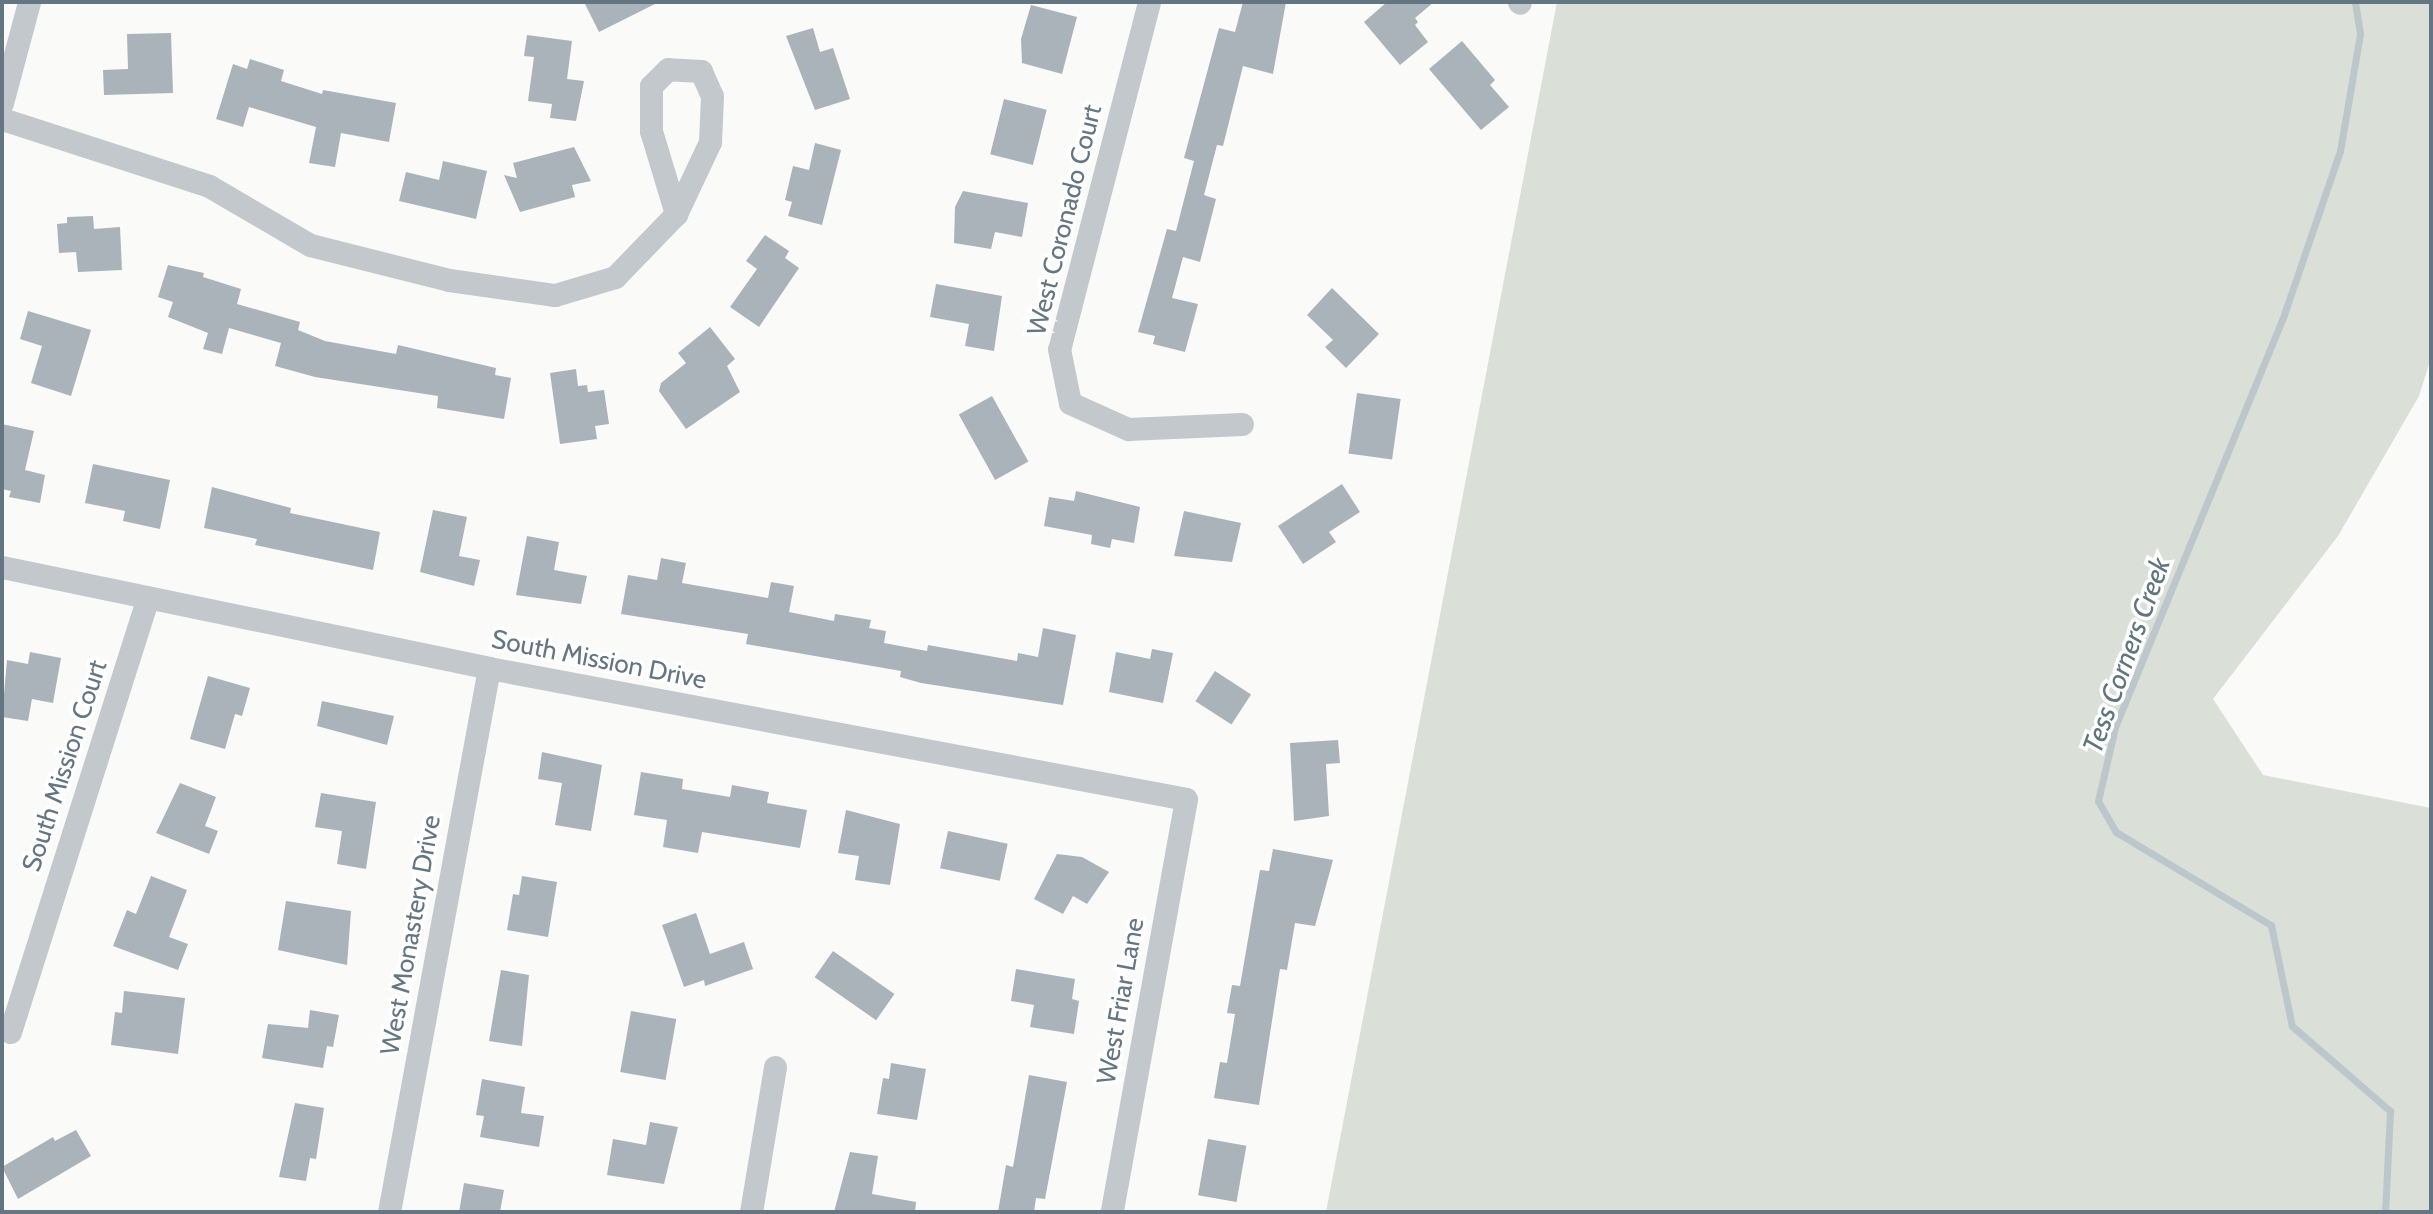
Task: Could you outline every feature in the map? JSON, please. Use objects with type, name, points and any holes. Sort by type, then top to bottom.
[{"type":"street","points":[[2,103],[29,2]]},
{"type":"street","name":"West Coronado Court","points":[[1149,2],[1059,349],[1070,403],[1128,429],[1242,424]]},
{"type":"street","points":[[2,119],[209,186],[310,246],[449,280],[555,295],[615,277],[676,214],[710,142],[712,96],[701,71],[668,69],[651,86],[650,131],[676,214]]},
{"type":"street","name":"South Mission Drive","points":[[2,568],[489,668],[1186,799]]},
{"type":"street","name":"South Mission Court","points":[[10,1032],[148,597]]},
{"type":"street","name":"West Monastery Drive","points":[[389,1212],[489,668]]},
{"type":"street","name":"West Friar Lane","points":[[1112,1212],[1186,799]]},
{"type":"street","points":[[751,1212],[775,1068]]},
{"type":"shaded area","points":[[1557,2],[2431,2],[2431,358],[2419,396],[2338,536],[2213,699],[2263,775],[2431,808],[2431,1212],[1326,1212]]},
{"type":"building","points":[[584,2],[659,2],[599,32]]},
{"type":"building","points":[[1243,2],[1286,2],[1273,74],[1243,66],[1223,146],[1217,145],[1204,195],[1216,199],[1200,262],[1183,257],[1172,298],[1198,304],[1185,352],[1153,344],[1155,336],[1138,332],[1167,229],[1176,231],[1194,161],[1184,158],[1219,28],[1235,32]]},
{"type":"building","points":[[1387,2],[1434,2],[1415,18],[1418,22],[1415,25],[1428,42],[1400,65],[1364,22]]},
{"type":"building","points":[[1031,5],[1077,17],[1062,74],[1022,63],[1021,39]]},
{"type":"building","points":[[813,28],[820,52],[833,48],[850,99],[815,110],[786,36]]},
{"type":"building","points":[[171,33],[173,93],[104,95],[103,70],[128,69],[127,34]]},
{"type":"building","points":[[527,35],[572,41],[567,79],[584,81],[576,121],[550,118],[552,104],[528,101],[534,57],[524,56]]},
{"type":"building","points":[[1462,41],[1495,80],[1490,85],[1509,107],[1481,130],[1429,69]]},
{"type":"building","points":[[250,59],[284,70],[281,81],[322,94],[323,90],[396,103],[389,142],[341,133],[335,167],[309,163],[316,127],[249,107],[243,127],[216,119],[233,64],[247,69]]},
{"type":"building","points":[[1004,99],[1047,110],[1033,165],[990,154]]},
{"type":"building","points":[[815,143],[841,150],[822,225],[788,216],[792,202],[785,200],[793,166],[809,170]]},
{"type":"building","points":[[574,147],[591,181],[572,185],[575,197],[520,212],[504,175],[517,178],[513,163]]},
{"type":"building","points":[[443,161],[487,171],[476,219],[399,201],[406,172],[439,180]]},
{"type":"building","points":[[963,191],[1028,203],[1022,237],[995,232],[991,249],[954,243],[955,207]]},
{"type":"building","points":[[93,216],[94,229],[120,227],[122,270],[78,272],[76,252],[59,253],[57,224],[67,223],[67,217]]},
{"type":"building","points":[[765,235],[789,251],[785,258],[799,268],[759,327],[730,307],[757,269],[746,261]]},
{"type":"building","points":[[168,265],[204,273],[203,277],[241,289],[237,304],[300,322],[298,330],[325,341],[396,354],[398,345],[496,368],[495,375],[511,378],[504,419],[437,408],[438,396],[315,377],[275,366],[281,343],[229,328],[222,354],[203,349],[208,333],[168,317],[173,302],[158,297]]},
{"type":"building","points":[[936,284],[1002,296],[994,351],[965,346],[969,324],[930,317]]},
{"type":"building","points":[[1332,288],[1379,334],[1346,368],[1325,347],[1333,340],[1307,315]]},
{"type":"building","points":[[28,311],[91,330],[71,396],[31,383],[42,346],[20,339]]},
{"type":"building","points":[[710,327],[735,359],[727,366],[740,392],[686,429],[659,391],[661,383],[686,363],[678,353]]},
{"type":"building","points":[[576,369],[578,386],[587,385],[588,392],[604,390],[609,424],[595,426],[597,439],[560,444],[550,373]]},
{"type":"building","points":[[1357,393],[1401,399],[1392,460],[1349,453]]},
{"type":"building","points":[[992,396],[1028,462],[995,480],[959,414]]},
{"type":"building","points":[[2,424],[34,431],[25,470],[45,475],[40,503],[9,497],[11,491],[2,489]]},
{"type":"building","points":[[93,464],[170,480],[160,529],[123,521],[125,511],[85,503]]},
{"type":"building","points":[[1342,484],[1360,512],[1329,532],[1336,542],[1303,564],[1278,526]]},
{"type":"building","points":[[212,487],[291,508],[290,513],[380,532],[373,570],[255,545],[257,539],[204,528]]},
{"type":"building","points":[[1076,491],[1140,507],[1134,543],[1112,539],[1110,548],[1091,544],[1092,535],[1044,526],[1049,497],[1074,501]]},
{"type":"building","points":[[433,510],[467,517],[459,556],[480,560],[474,586],[420,572]]},
{"type":"building","points":[[1184,511],[1241,523],[1232,562],[1174,556]]},
{"type":"building","points":[[527,536],[559,542],[554,570],[587,576],[581,604],[516,595]]},
{"type":"building","points":[[661,558],[686,563],[682,583],[768,598],[771,582],[794,586],[789,612],[834,621],[835,614],[871,620],[869,628],[886,631],[884,643],[927,651],[928,645],[1017,661],[1018,653],[1038,657],[1043,628],[1076,635],[1063,705],[921,683],[900,677],[901,671],[746,644],[748,634],[621,614],[628,575],[657,580]]},
{"type":"building","points":[[1152,649],[1173,653],[1163,703],[1109,692],[1116,652],[1150,659]]},
{"type":"building","points":[[30,652],[61,658],[53,703],[32,699],[28,721],[2,717],[7,660],[28,664]]},
{"type":"building","points":[[1215,671],[1251,694],[1231,725],[1195,701]]},
{"type":"building","points":[[208,676],[250,688],[242,716],[235,714],[225,749],[190,739]]},
{"type":"building","points":[[322,701],[394,716],[387,745],[317,726]]},
{"type":"building","points":[[1338,740],[1340,763],[1326,764],[1329,816],[1294,821],[1290,743]]},
{"type":"building","points":[[542,752],[602,765],[591,831],[555,825],[562,783],[538,779]]},
{"type":"building","points":[[641,772],[683,779],[682,789],[730,797],[732,785],[769,792],[767,803],[807,810],[800,848],[702,832],[698,853],[663,847],[667,820],[634,815]]},
{"type":"building","points":[[180,783],[216,797],[205,826],[218,831],[209,854],[156,833]]},
{"type":"building","points":[[321,793],[376,802],[366,869],[337,864],[342,831],[315,827]]},
{"type":"building","points":[[846,810],[900,824],[890,885],[855,880],[859,856],[838,853]]},
{"type":"building","points":[[948,831],[1008,844],[1000,881],[940,868]]},
{"type":"building","points":[[1273,849],[1333,860],[1315,926],[1295,923],[1287,970],[1280,969],[1259,1105],[1214,1098],[1220,1062],[1227,1063],[1235,1014],[1227,1013],[1232,985],[1240,986],[1260,870],[1269,871]]},
{"type":"building","points":[[1057,854],[1082,857],[1109,872],[1087,904],[1073,896],[1063,914],[1034,899]]},
{"type":"building","points":[[151,876],[187,890],[169,937],[188,944],[178,970],[113,946],[127,910],[136,914]]},
{"type":"building","points":[[522,876],[557,882],[548,937],[507,930],[513,894],[519,895]]},
{"type":"building","points":[[286,901],[351,911],[347,965],[278,950]]},
{"type":"building","points":[[696,913],[710,954],[744,942],[753,969],[705,986],[704,980],[684,987],[662,925]]},
{"type":"building","points":[[833,951],[894,994],[876,1020],[815,977]]},
{"type":"building","points":[[1016,969],[1075,979],[1072,999],[1079,1001],[1074,1034],[1030,1027],[1034,1005],[1011,1001]]},
{"type":"building","points":[[501,970],[529,975],[522,1046],[489,1041]]},
{"type":"building","points":[[124,991],[185,998],[178,1054],[111,1045],[115,1012],[122,1013]]},
{"type":"building","points":[[310,1010],[339,1015],[333,1047],[327,1046],[323,1068],[262,1058],[268,1024],[308,1028]]},
{"type":"building","points":[[631,1011],[676,1019],[666,1080],[620,1072]]},
{"type":"building","points":[[891,1063],[926,1069],[917,1120],[877,1114],[883,1078],[889,1079]]},
{"type":"building","points":[[1029,1075],[1067,1082],[1045,1199],[1036,1198],[1034,1212],[998,1212],[1006,1165],[1013,1167]]},
{"type":"building","points":[[482,1079],[525,1087],[521,1113],[544,1116],[539,1147],[480,1137],[484,1116],[476,1115]]},
{"type":"building","points":[[295,1103],[324,1108],[316,1159],[310,1158],[306,1181],[279,1177]]},
{"type":"building","points":[[650,1122],[678,1127],[664,1184],[607,1175],[613,1139],[646,1145]]},
{"type":"building","points":[[76,1130],[91,1156],[18,1199],[2,1167],[53,1137],[55,1141]]},
{"type":"building","points":[[1208,1139],[1246,1146],[1237,1202],[1198,1195]]},
{"type":"building","points":[[850,1152],[878,1156],[872,1194],[916,1202],[915,1212],[834,1212]]},
{"type":"building","points":[[464,1183],[504,1190],[500,1212],[459,1212]]},
{"type":"waterway","name":"Tess Corners Creek","points":[[2355,2],[2360,34],[2340,151],[2284,315],[2115,727],[2098,801],[2116,832],[2271,925],[2292,1026],[2390,1111],[2385,1212]]}]
